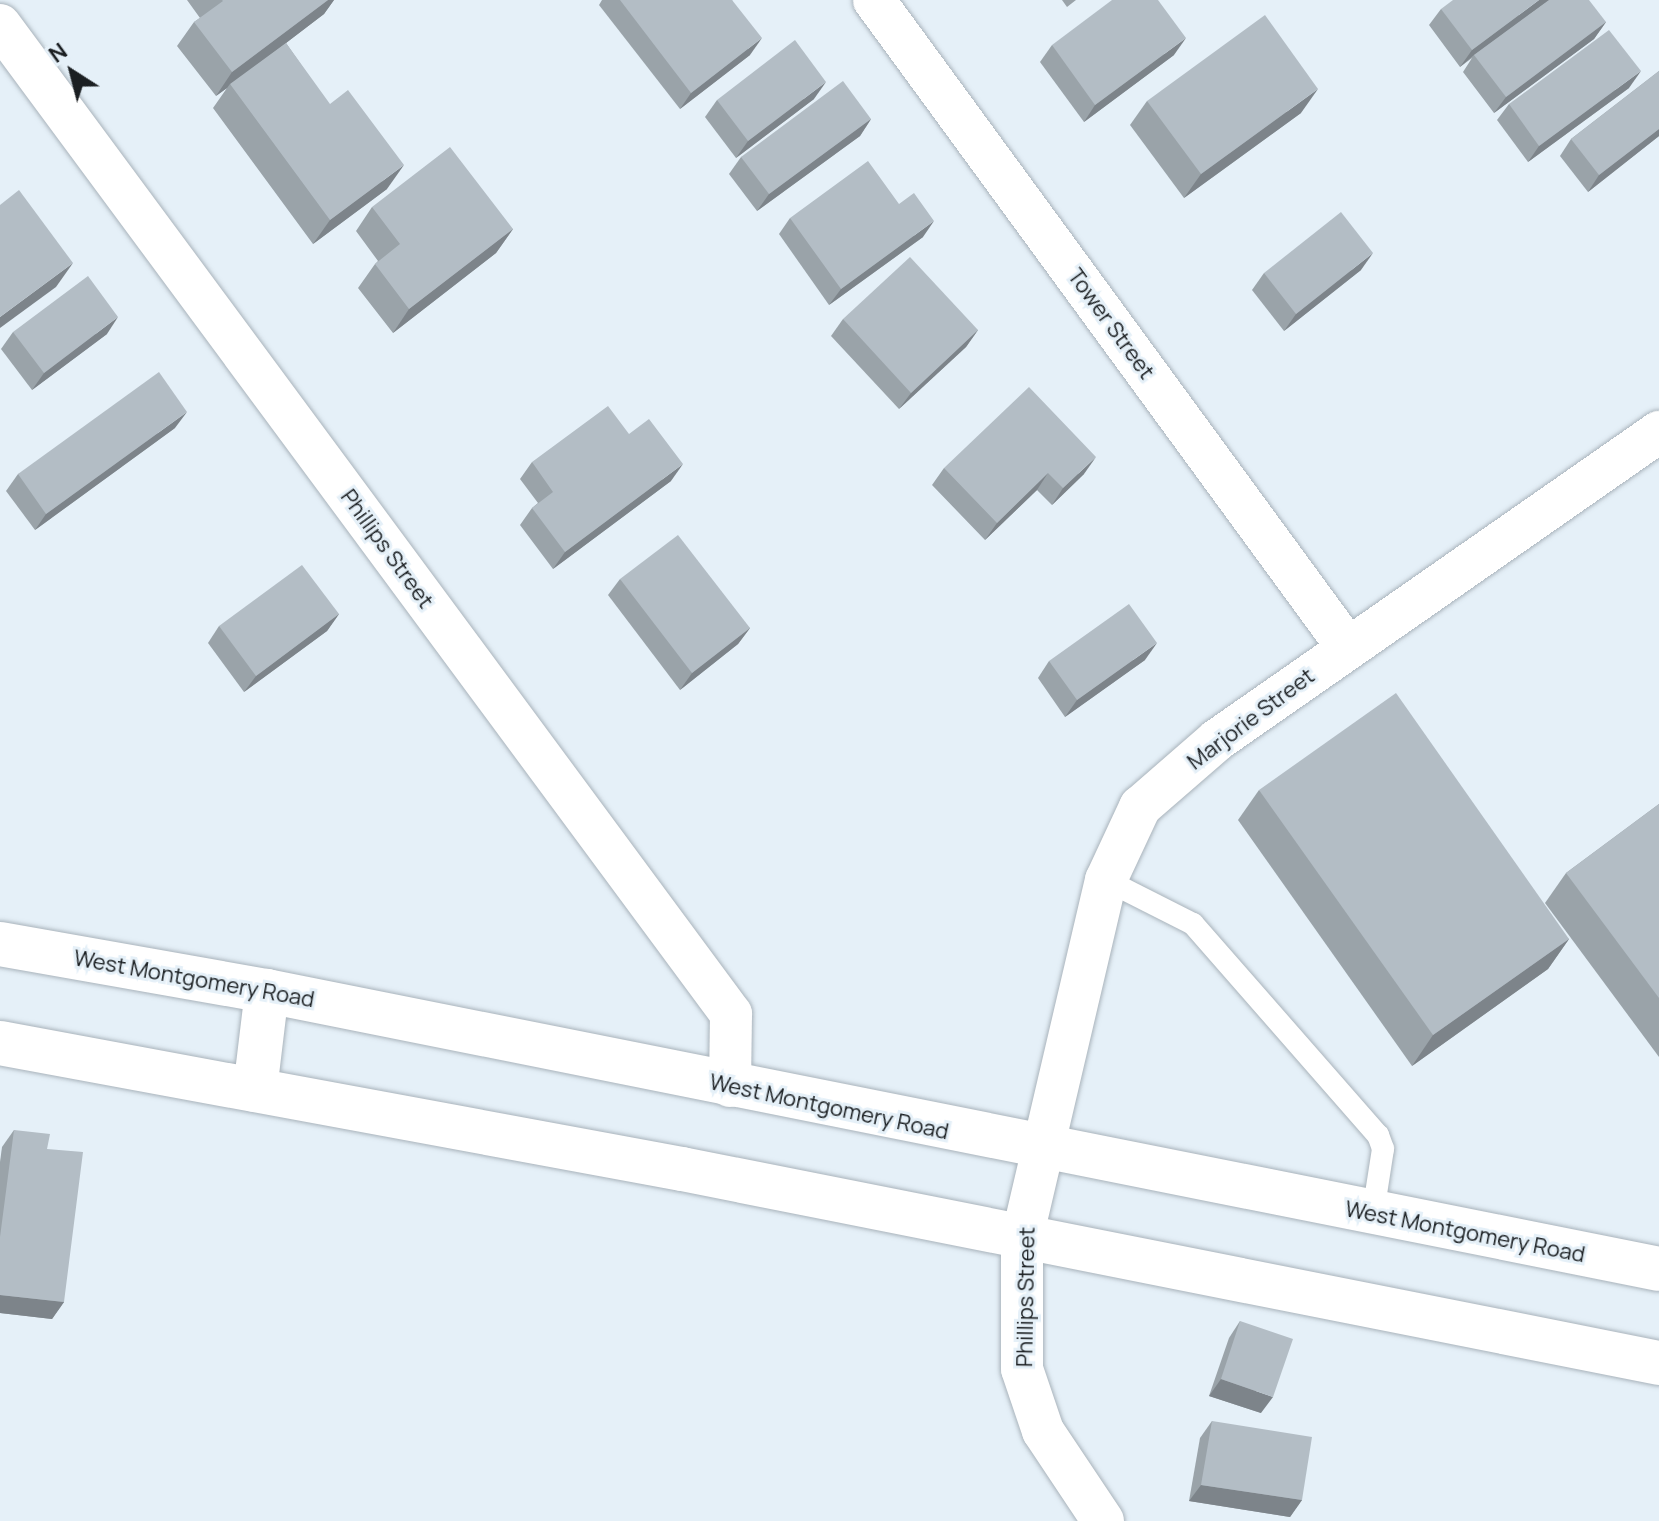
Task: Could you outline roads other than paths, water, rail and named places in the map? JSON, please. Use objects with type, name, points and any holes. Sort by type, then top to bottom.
[{"type":"main road","name":"West Montgomery Road","points":[[0,944],[267,991],[1040,1150],[1659,1269]]},
{"type":"main road","points":[[255,1090],[267,991]]},
{"type":"main road","points":[[0,1043],[1659,1363]]},
{"type":"street","name":"Tower Street","points":[[874,0],[1348,648]]},
{"type":"street","name":"Phillips Street","points":[[0,25],[731,1014],[730,1086]]},
{"type":"street","name":"Marjorie Street","points":[[1040,1150],[1106,880],[1140,807],[1217,740],[1659,432]]},
{"type":"street","name":"Phillips Street","points":[[1040,1150],[1022,1238],[1022,1369],[1043,1431],[1103,1521]]},
{"type":"lane","points":[[1106,880],[1193,924],[1378,1135],[1383,1149],[1373,1213]]}]
